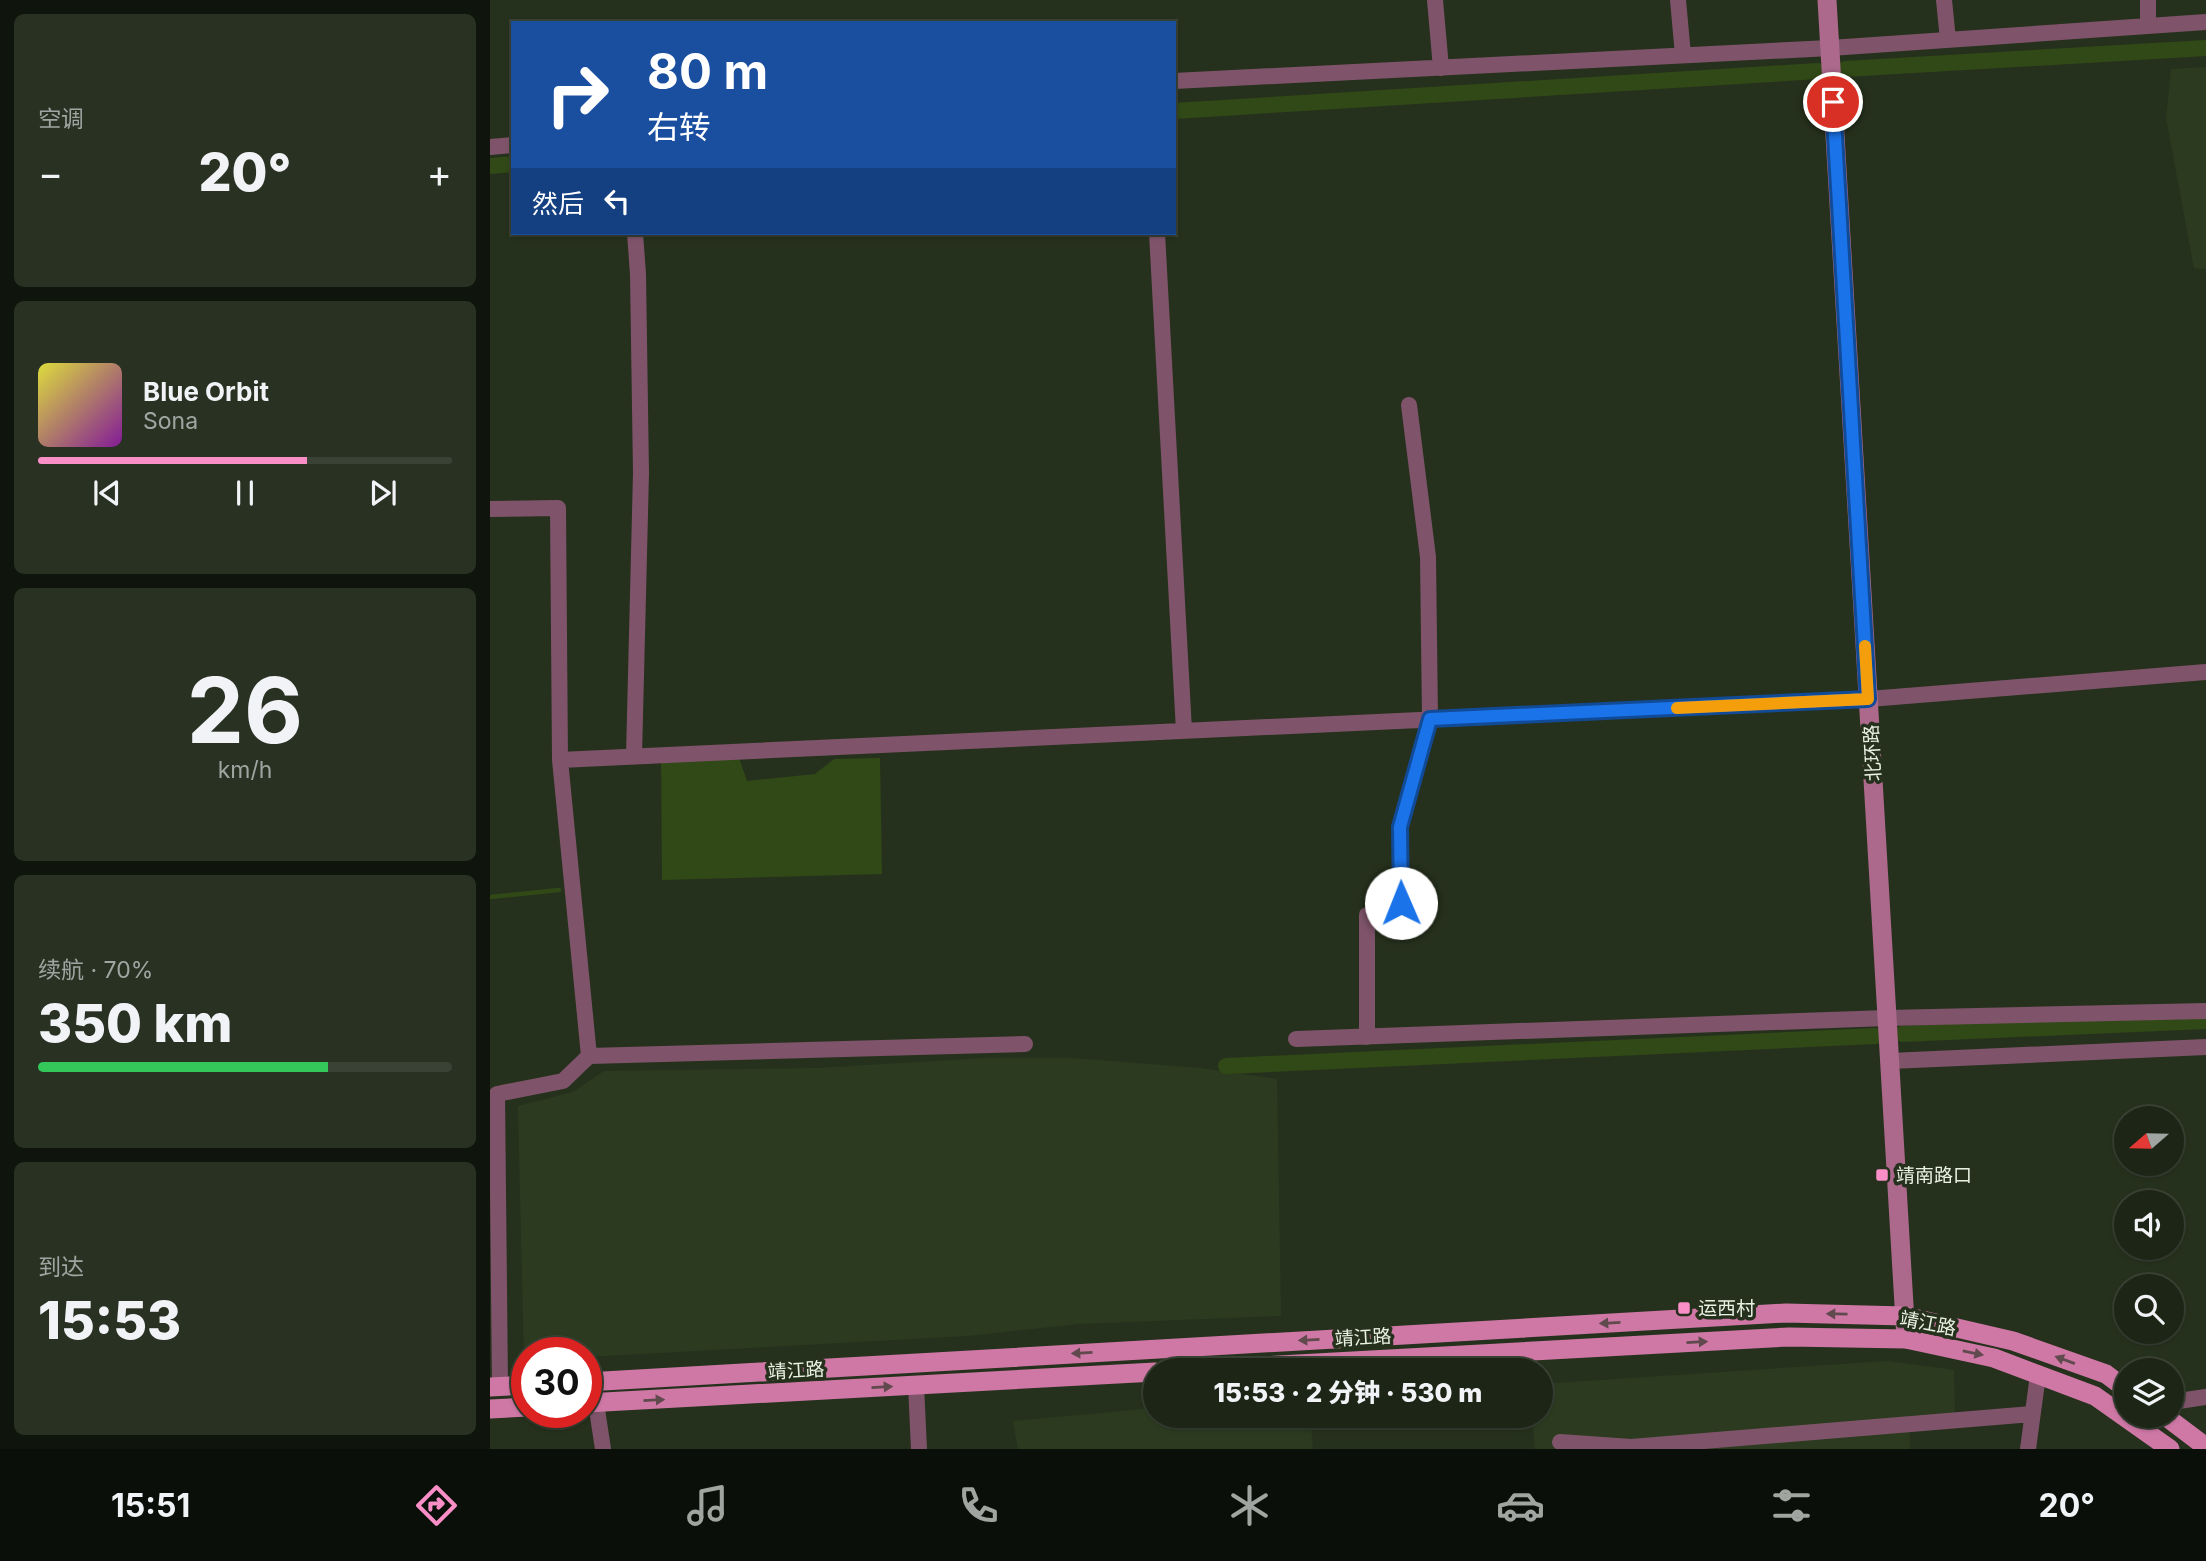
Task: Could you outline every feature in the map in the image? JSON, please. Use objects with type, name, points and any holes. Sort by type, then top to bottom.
[{"type":"main road","name":"北环路","points":[[1827,0],[1906,1339]]},
{"type":"main road","name":"靖江路","points":[[602,1381],[1786,1313],[1905,1316],[2012,1341],[2106,1374],[2114,1380]]},
{"type":"main road","name":"靖江路","points":[[1407,1358],[1789,1337],[1906,1339],[1994,1358],[2095,1396],[2170,1449]]},
{"type":"main road","name":"靖江路","points":[[602,1402],[1143,1373]]},
{"type":"main road","points":[[490,1409],[511,1408]]},
{"type":"main road","points":[[2181,1428],[2206,1447]]},
{"type":"street","points":[[1435,0],[1441,68]]},
{"type":"street","points":[[1678,0],[1684,55]]},
{"type":"street","points":[[1944,0],[1948,40]]},
{"type":"street","points":[[2148,0],[2148,26]]},
{"type":"street","points":[[1176,82],[1830,48],[2206,22]]},
{"type":"street","points":[[490,147],[511,145]]},
{"type":"street","points":[[634,757],[641,473],[635,235]]},
{"type":"street","points":[[1157,235],[1184,731]]},
{"type":"street","points":[[1367,1037],[1367,915],[1401,903],[1400,827],[1430,719],[1428,557],[1409,405]]},
{"type":"street","points":[[490,509],[558,508],[560,760],[589,1056]]},
{"type":"street","points":[[560,760],[1868,699],[2206,672]]},
{"type":"street","points":[[1296,1039],[1887,1018],[2206,1011]]},
{"type":"street","points":[[495,1387],[494,1093],[563,1081],[589,1056],[1025,1044]]},
{"type":"street","points":[[1890,1061],[2206,1047]]},
{"type":"street","points":[[2028,1449],[2038,1375]]},
{"type":"street","points":[[916,1385],[919,1449]]},
{"type":"street","points":[[2184,1400],[2206,1397]]},
{"type":"street","points":[[1560,1442],[1631,1447],[2032,1414]]},
{"type":"street","points":[[598,1428],[603,1449]]},
{"type":"shaded area","points":[[2206,67],[2206,269],[2194,268],[2166,118],[2171,69]]},
{"type":"shaded area","points":[[737,752],[747,781],[815,774],[834,759],[880,758],[882,874],[662,880],[661,755]]},
{"type":"shaded area","points":[[985,1058],[1071,1058],[1201,1068],[1277,1079],[1281,1316],[1079,1324],[968,1336],[602,1356],[602,1337],[523,1337],[518,1106],[573,1092],[604,1071],[817,1068]]},
{"type":"shaded area","points":[[1888,1361],[1954,1370],[1955,1414],[1909,1416],[1910,1449],[1535,1449],[1533,1428],[1553,1428],[1553,1383]]},
{"type":"shaded area","points":[[1143,1409],[1143,1428],[1311,1428],[1313,1449],[1018,1449],[1013,1421]]},
{"type":"waterway","points":[[1845,69],[2206,48]]},
{"type":"waterway","points":[[1176,111],[1818,71]]},
{"type":"waterway","points":[[490,166],[511,164]]},
{"type":"waterway","points":[[490,897],[559,890]]},
{"type":"waterway","points":[[1902,1034],[2206,1021]]},
{"type":"waterway","points":[[1226,1066],[1875,1036]]},
{"type":"slow traffic","points":[[1677,708],[1868,699],[1865,646]]},
{"type":"place","name":"靖南路口","points":[[1882,1175]]},
{"type":"place","name":"运西村","points":[[1684,1308]]},
{"type":"route","points":[[1401,903],[1400,827],[1430,719],[1868,699],[1833,102]]}]
